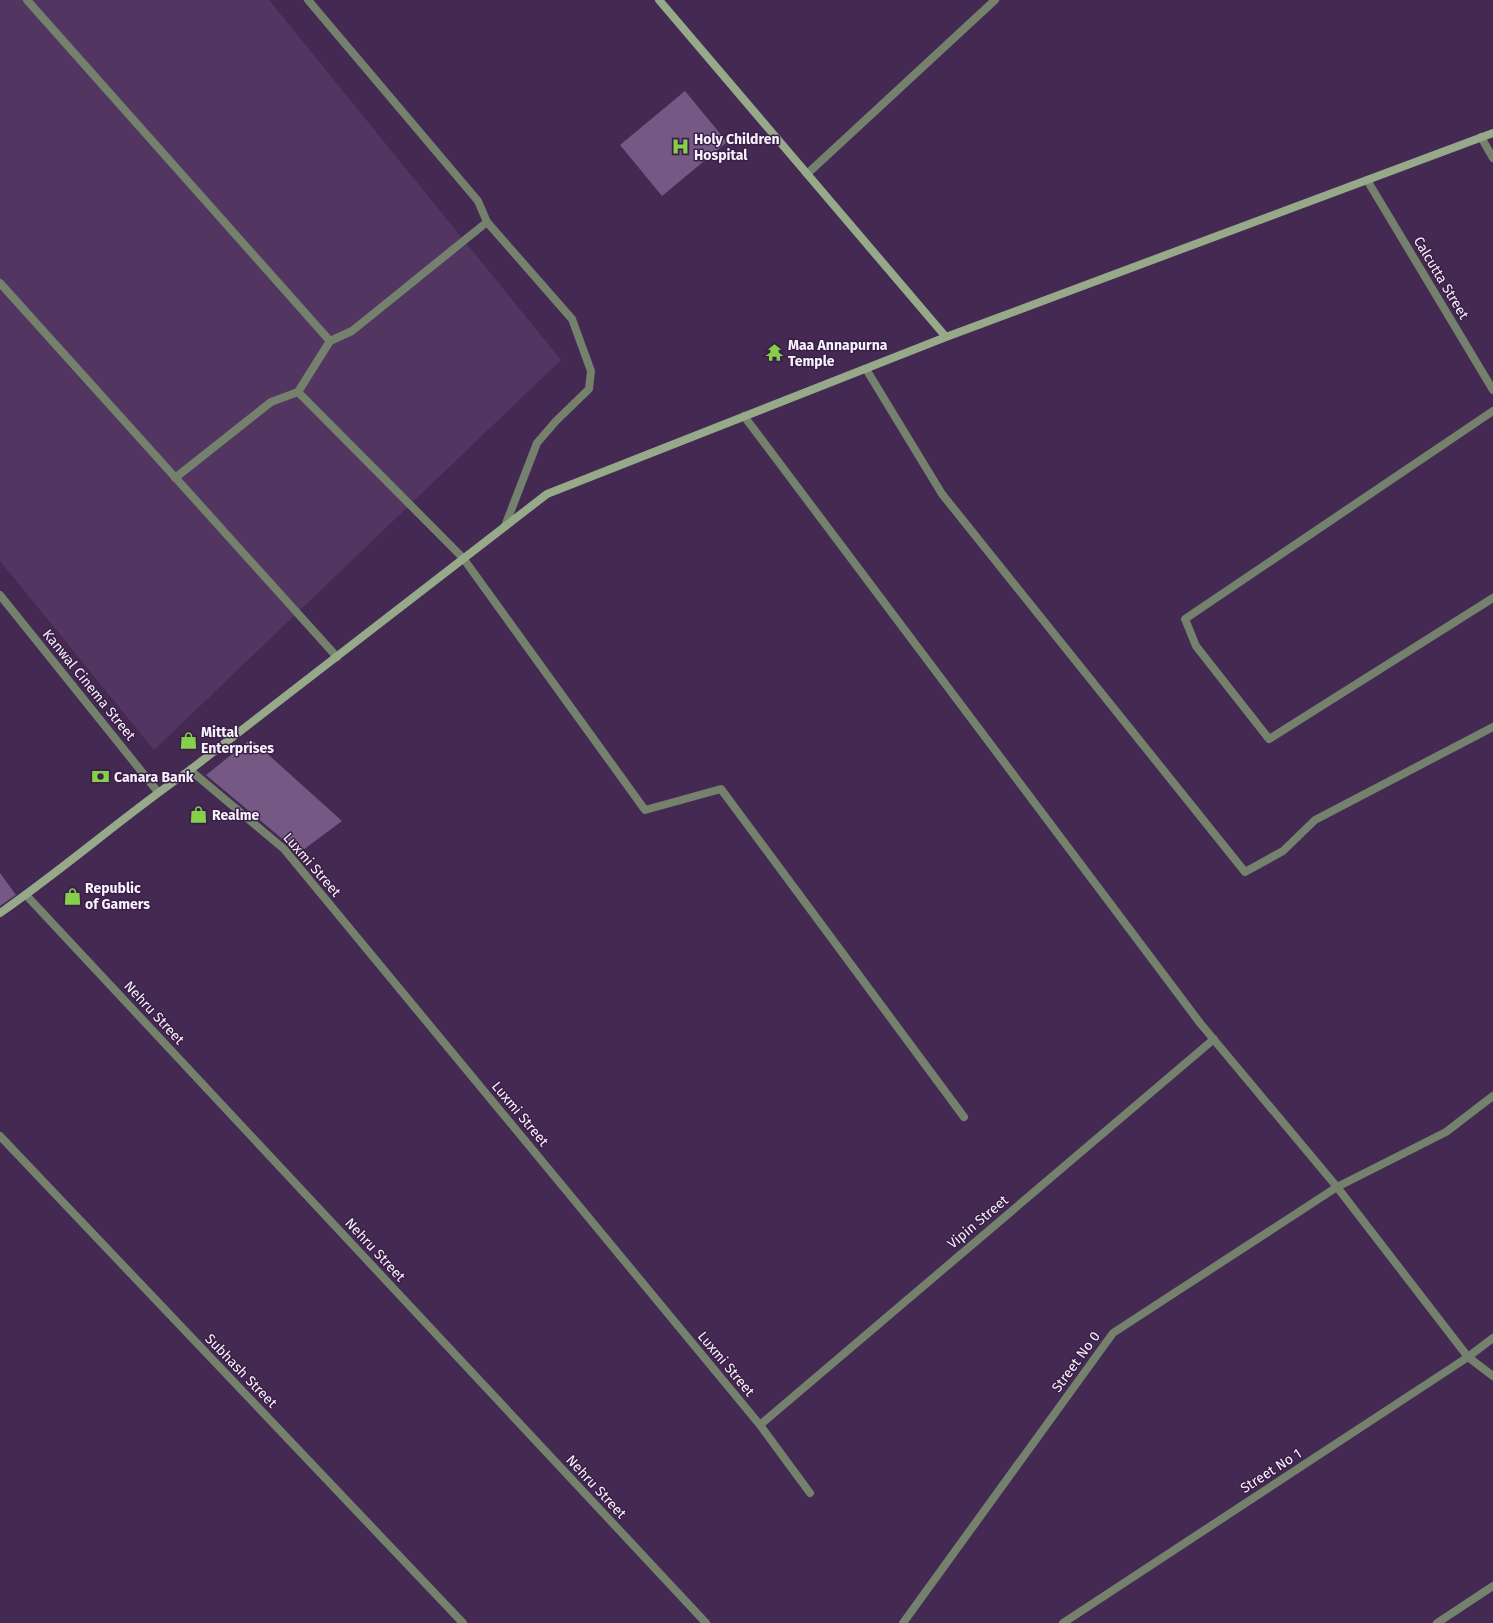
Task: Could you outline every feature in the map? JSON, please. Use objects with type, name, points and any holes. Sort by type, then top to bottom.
[{"type":"street","points":[[27,0],[330,341]]},
{"type":"street","points":[[308,0],[478,201],[487,222],[572,319],[591,371],[589,389],[556,421],[537,443],[505,526]]},
{"type":"street","points":[[659,0],[946,337]]},
{"type":"street","points":[[807,174],[995,0]]},
{"type":"street","points":[[0,913],[26,895],[158,792],[190,770],[337,657],[462,558],[547,494],[946,337],[1493,133]]},
{"type":"street","points":[[1481,137],[1493,158]]},
{"type":"street","name":"Calcutta Street","points":[[1367,180],[1493,390]]},
{"type":"street","points":[[175,478],[271,402],[298,392],[330,341],[352,331],[487,222]]},
{"type":"street","points":[[0,283],[337,657]]},
{"type":"street","points":[[866,369],[942,494],[1245,872],[1283,851],[1315,820],[1493,728]]},
{"type":"street","points":[[298,392],[462,558],[645,810],[721,789],[964,1117]]},
{"type":"street","points":[[1493,412],[1185,619],[1196,646],[1269,739],[1493,598]]},
{"type":"street","points":[[744,416],[1214,1039],[1337,1187],[1468,1357],[1493,1376]]},
{"type":"street","name":"Kanwal Cinema Street","points":[[0,595],[158,792]]},
{"type":"street","name":"Luxmi Street","points":[[190,770],[284,849],[760,1424],[810,1493]]},
{"type":"street","name":"Nehru Street","points":[[26,895],[706,1623]]},
{"type":"street","name":"Vipin Street","points":[[760,1424],[1214,1039]]},
{"type":"street","name":"Street No 0","points":[[903,1623],[1113,1333],[1337,1187],[1446,1132],[1493,1096]]},
{"type":"street","name":"Subhash Street","points":[[0,1136],[463,1623]]},
{"type":"street","name":"Street No 1","points":[[1063,1623],[1468,1357],[1493,1338]]},
{"type":"street","points":[[1437,1623],[1493,1586]]},
{"type":"shaded area","points":[[0,0],[269,0],[561,360],[154,750],[0,561]]},
{"type":"building","points":[[685,91],[727,142],[662,196],[620,145]]},
{"type":"building","points":[[251,739],[342,821],[299,853],[206,775]]},
{"type":"building","points":[[0,873],[16,895],[0,906]]},
{"type":"place","name":"Holy Children Hospital","points":[[681,147]]},
{"type":"place","name":"Maa Annapurna Temple","points":[[775,353]]},
{"type":"place","name":"Mittal Enterprises","points":[[188,740]]},
{"type":"place","name":"Canara Bank","points":[[101,777]]},
{"type":"place","name":"Realme","points":[[199,815]]},
{"type":"place","name":"Republic of Gamers","points":[[72,896]]}]
